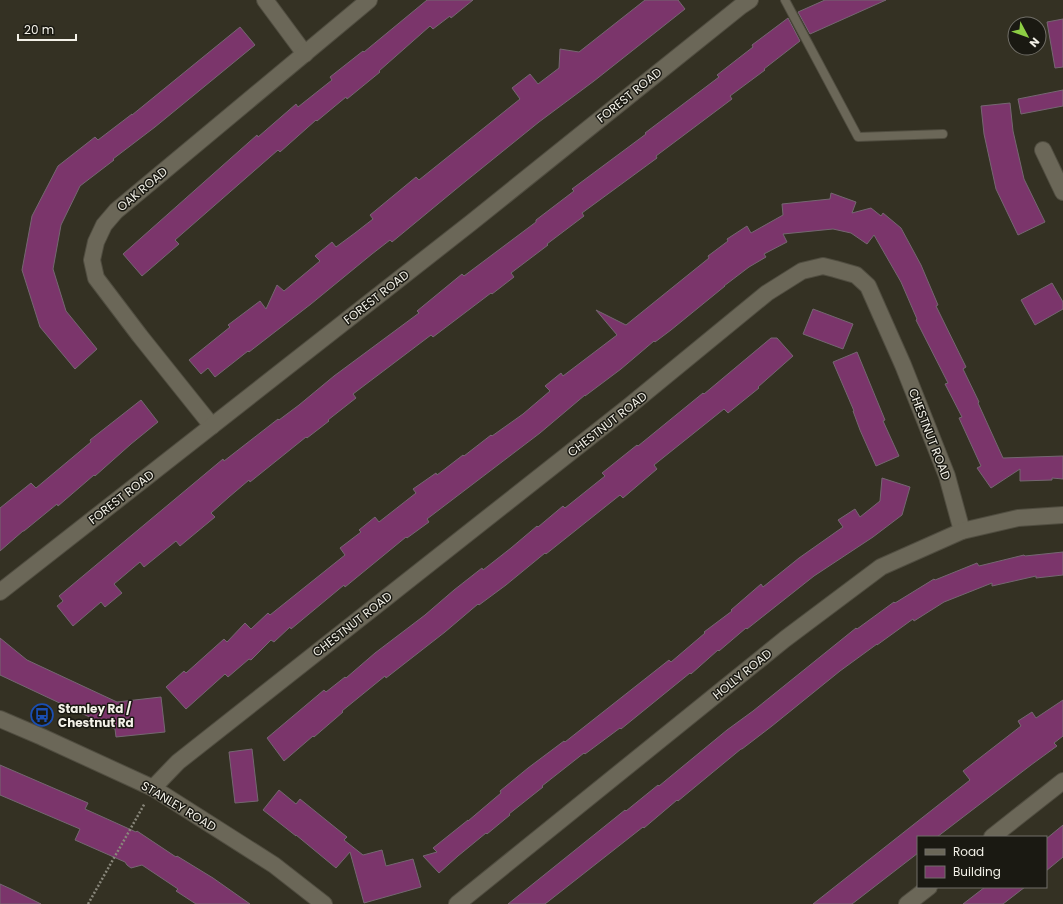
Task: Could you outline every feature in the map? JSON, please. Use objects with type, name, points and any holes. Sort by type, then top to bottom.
[{"type":"street","points":[[265,0],[305,54]]},
{"type":"street","name":"OAK ROAD","points":[[212,426],[96,278],[92,260],[96,242],[104,225],[116,211],[369,0]]},
{"type":"street","name":"FOREST ROAD","points":[[0,592],[472,222],[750,0]]},
{"type":"street","points":[[1043,150],[1063,192]]},
{"type":"street","name":"CHESTNUT ROAD","points":[[153,788],[184,757],[628,408],[768,293],[802,271],[823,266],[856,275],[868,286],[903,365],[947,476],[962,531]]},
{"type":"street","name":"HOLLY ROAD","points":[[457,904],[779,644],[881,567],[962,531],[1018,518],[1063,515]]},
{"type":"street","name":"STANLEY ROAD","points":[[0,719],[153,788],[274,865],[324,904]]},
{"type":"street","points":[[993,836],[1063,781]]},
{"type":"street","points":[[907,904],[927,888]]},
{"type":"lane","points":[[785,0],[858,137],[943,134]]},
{"type":"path","points":[[88,904],[153,788]]},
{"type":"building","points":[[427,0],[473,0],[451,18],[450,16],[433,29],[430,26],[379,71],[380,72],[347,99],[346,97],[317,121],[316,120],[280,152],[278,150],[175,240],[179,244],[142,276],[123,254],[257,135],[258,137],[296,104],[298,107],[332,80],[330,77],[363,51],[364,52]]},
{"type":"building","points":[[645,0],[678,0],[685,9],[594,81],[539,122],[392,242],[390,240],[311,304],[215,377],[208,368],[201,374],[189,360],[230,327],[228,325],[260,301],[266,309],[277,285],[284,291],[320,261],[315,256],[332,242],[336,247],[355,233],[373,219],[370,215],[416,177],[419,180],[520,99],[512,88],[530,74],[538,84],[559,68],[560,49],[579,52]]},
{"type":"building","points":[[825,0],[886,0],[810,34],[798,12]]},
{"type":"building","points":[[788,18],[800,41],[730,96],[732,99],[656,156],[657,158],[582,213],[584,216],[511,273],[514,277],[433,337],[431,335],[353,394],[356,398],[328,420],[329,421],[307,438],[306,437],[250,482],[249,480],[211,513],[215,517],[180,546],[176,541],[144,567],[140,562],[114,584],[122,593],[105,607],[101,602],[73,626],[57,606],[63,601],[59,596],[223,459],[224,461],[278,419],[279,420],[299,405],[334,376],[419,313],[417,311],[462,274],[464,276],[536,222],[536,220],[574,191],[572,189],[719,77],[717,75],[753,47],[752,45]]},
{"type":"building","points":[[1063,19],[1063,67],[1055,68],[1047,22]]},
{"type":"building","points":[[240,27],[255,45],[80,186],[61,225],[53,269],[66,311],[97,349],[75,369],[40,327],[22,270],[32,216],[58,166],[95,137],[98,140],[132,115]]},
{"type":"building","points":[[1063,90],[1063,106],[1021,114],[1018,99]]},
{"type":"building","points":[[1010,103],[1013,131],[1024,179],[1045,222],[1018,235],[996,189],[984,134],[981,106]]},
{"type":"building","points":[[831,193],[856,202],[852,213],[871,208],[881,216],[883,213],[901,228],[921,265],[938,305],[936,306],[966,367],[963,369],[1003,458],[1063,456],[1063,479],[1052,478],[1052,480],[1020,481],[1020,469],[991,488],[977,468],[981,466],[959,418],[962,417],[945,384],[948,383],[916,320],[917,319],[901,282],[874,235],[867,244],[851,233],[833,229],[783,234],[787,242],[764,254],[766,257],[749,267],[724,286],[671,330],[655,342],[654,341],[621,369],[585,395],[540,433],[427,519],[429,522],[407,538],[406,537],[345,587],[344,585],[291,629],[290,627],[274,642],[271,640],[251,660],[249,659],[228,677],[225,674],[186,709],[166,687],[184,671],[186,673],[224,639],[227,642],[245,623],[251,629],[268,613],[270,615],[345,555],[340,548],[361,532],[359,530],[375,517],[379,522],[416,493],[413,489],[436,473],[437,475],[491,435],[492,436],[523,414],[550,391],[545,386],[561,373],[563,376],[617,335],[596,310],[626,325],[709,258],[708,256],[728,241],[727,239],[747,226],[751,233],[783,215],[782,204],[830,199]]},
{"type":"building","points":[[1052,283],[1063,302],[1063,309],[1035,325],[1021,300]]},
{"type":"building","points":[[813,309],[853,324],[843,349],[803,334]]},
{"type":"building","points":[[771,338],[777,338],[793,356],[758,387],[759,388],[728,413],[724,409],[654,465],[657,469],[623,498],[620,495],[506,585],[479,605],[478,604],[386,678],[385,676],[284,761],[267,738],[324,690],[326,692],[345,677],[346,678],[375,653],[425,615],[482,568],[483,570],[563,506],[565,508],[605,476],[602,473],[703,393],[704,394]]},
{"type":"building","points":[[857,352],[885,420],[883,421],[899,456],[876,466],[833,362]]},
{"type":"building","points":[[141,400],[158,422],[95,476],[94,475],[58,506],[57,504],[0,551],[0,508],[31,483],[36,488],[91,442],[90,440]]},
{"type":"building","points":[[882,478],[910,487],[902,515],[873,537],[814,576],[747,629],[746,628],[719,651],[718,650],[691,674],[690,673],[621,729],[620,728],[585,754],[584,753],[542,786],[543,787],[509,814],[510,815],[487,834],[486,833],[439,873],[423,856],[437,852],[433,848],[501,793],[500,791],[669,660],[671,662],[705,633],[704,632],[732,611],[731,610],[761,584],[763,587],[799,558],[843,527],[838,520],[855,509],[860,517],[880,501]]},
{"type":"building","points":[[1063,552],[1063,575],[1036,578],[1036,576],[992,586],[992,583],[944,602],[914,621],[913,619],[840,671],[678,801],[677,800],[644,828],[643,827],[545,904],[508,904],[625,810],[626,811],[658,785],[659,786],[856,628],[857,629],[894,602],[895,603],[934,579],[935,580],[977,563],[979,566],[1024,555]]},
{"type":"building","points":[[0,638],[27,660],[117,702],[161,697],[165,732],[116,737],[115,729],[0,675]]},
{"type":"building","points":[[1063,700],[1063,736],[1054,743],[1057,746],[938,836],[917,836],[917,854],[852,904],[813,904],[970,780],[963,771],[1021,726],[1018,721],[1032,712],[1036,718]]},
{"type":"building","points":[[252,749],[258,801],[235,803],[229,752]]},
{"type":"building","points":[[0,765],[88,803],[85,809],[136,832],[137,831],[176,857],[177,856],[213,878],[250,904],[196,904],[176,891],[178,889],[142,865],[131,868],[125,862],[75,840],[80,829],[0,795]]},
{"type":"building","points":[[279,790],[296,804],[300,799],[347,837],[344,840],[363,855],[382,850],[386,866],[413,859],[421,887],[364,903],[350,852],[336,868],[263,810]]},
{"type":"building","points":[[1063,825],[1063,857],[1047,870],[1047,838]]},
{"type":"building","points":[[0,884],[11,889],[41,904],[0,904]]},
{"type":"building","points":[[984,888],[1024,888],[1003,904],[963,904]]},
{"type":"place","name":"Stanley Rd / Chestnut Rd","points":[[42,715]]}]
